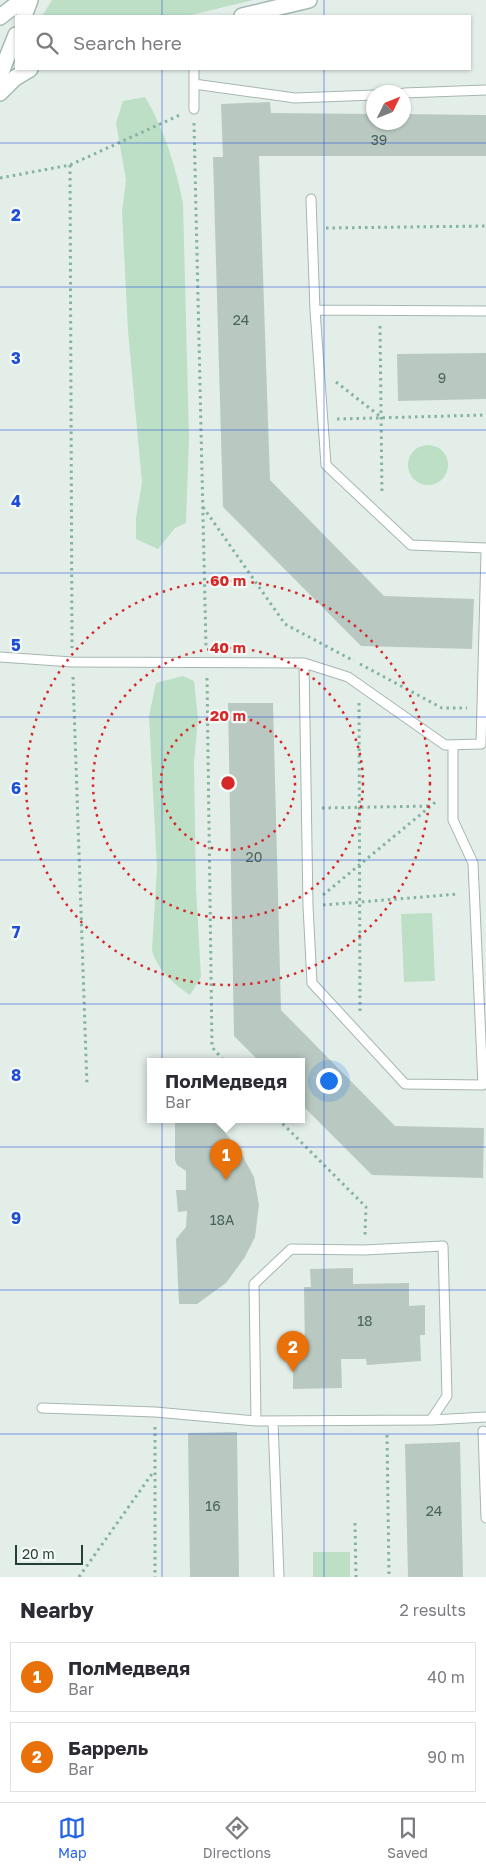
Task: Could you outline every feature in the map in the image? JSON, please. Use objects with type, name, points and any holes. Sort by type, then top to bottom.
[{"type":"main road","points":[[0,18],[22,0]]},
{"type":"main road","points":[[24,15],[30,0]]},
{"type":"main road","points":[[246,15],[309,0]]},
{"type":"main road","points":[[0,75],[15,38]]},
{"type":"main road","points":[[0,93],[15,78],[28,70]]},
{"type":"lane","points":[[194,70],[194,109]]},
{"type":"lane","points":[[194,84],[295,98],[366,95]]},
{"type":"lane","points":[[411,93],[486,90]]},
{"type":"lane","points":[[311,199],[315,310],[326,465],[411,545],[486,548]]},
{"type":"lane","points":[[315,310],[486,311]]},
{"type":"lane","points":[[0,657],[72,662],[304,663],[348,677],[445,745],[484,746],[482,708],[486,552]]},
{"type":"lane","points":[[304,663],[308,906],[312,983],[405,1084],[483,1086],[473,863],[453,820],[453,745]]},
{"type":"lane","points":[[256,1421],[254,1284],[291,1249],[364,1250],[443,1246],[447,1396],[431,1420]]},
{"type":"lane","points":[[42,1408],[154,1412],[256,1421],[431,1420],[486,1417]]},
{"type":"lane","points":[[273,1421],[279,1577]]},
{"type":"lane","points":[[483,1431],[486,1518]]},
{"type":"path","points":[[0,178],[70,165],[194,109],[207,663],[212,1047],[221,1058]]},
{"type":"path","points":[[70,165],[72,662],[87,1086]]},
{"type":"path","points":[[313,228],[486,226]]},
{"type":"path","points":[[380,310],[382,518]]},
{"type":"path","points":[[319,368],[381,418]]},
{"type":"path","points":[[322,419],[486,414]]},
{"type":"path","points":[[203,506],[285,624],[442,708],[482,708]]},
{"type":"path","points":[[359,685],[360,1035]]},
{"type":"path","points":[[308,906],[453,788]]},
{"type":"path","points":[[307,809],[431,806]]},
{"type":"path","points":[[308,906],[474,892]]},
{"type":"path","points":[[282,1123],[366,1207],[364,1250]]},
{"type":"path","points":[[154,1412],[155,1577]]},
{"type":"path","points":[[387,1420],[389,1577]]},
{"type":"path","points":[[78,1577],[155,1470]]},
{"type":"path","points":[[355,1523],[356,1577]]},
{"type":"green space","points":[[52,0],[253,0],[191,15],[43,15]]},
{"type":"green space","points":[[145,97],[158,122],[168,148],[183,203],[189,438],[186,523],[175,528],[158,549],[136,539],[136,518],[142,483],[128,331],[122,212],[126,180],[116,123],[123,101]]},
{"type":"green space","points":[[432,445],[439,448],[445,454],[448,465],[447,473],[439,482],[432,485],[424,485],[417,482],[409,473],[408,461],[411,454],[420,446]]},
{"type":"green space","points":[[183,676],[194,681],[198,719],[194,763],[196,888],[201,977],[190,995],[172,981],[162,970],[152,950],[157,868],[149,716],[156,683]]},
{"type":"green space","points":[[432,913],[435,981],[404,982],[401,914]]},
{"type":"green space","points":[[313,1552],[350,1552],[350,1577],[313,1577]]},
{"type":"building","points":[[270,102],[271,113],[366,114],[366,130],[411,130],[411,114],[486,115],[486,156],[259,156],[270,480],[384,596],[474,599],[472,649],[361,646],[223,507],[213,157],[223,157],[221,104]]},
{"type":"building","points":[[486,353],[486,399],[398,401],[397,354]]},
{"type":"building","points":[[228,703],[273,703],[281,1010],[395,1126],[484,1128],[483,1178],[372,1175],[305,1108],[305,1058],[256,1058],[234,1036]]},
{"type":"building","points":[[175,1123],[217,1123],[242,1155],[254,1177],[259,1205],[255,1237],[245,1257],[226,1283],[197,1304],[179,1304],[176,1239],[186,1227],[187,1211],[178,1212],[176,1190],[186,1190],[186,1171],[177,1165],[175,1160]]},
{"type":"building","points":[[353,1268],[353,1284],[409,1283],[409,1306],[425,1305],[425,1335],[420,1335],[421,1361],[367,1365],[366,1359],[341,1359],[342,1388],[293,1389],[293,1355],[305,1354],[304,1287],[311,1287],[310,1269]]},
{"type":"building","points":[[237,1432],[239,1577],[190,1577],[188,1433]]},
{"type":"building","points":[[460,1442],[463,1577],[408,1577],[405,1444]]},
{"type":"place","name":"ПолМедведя","points":[[226,1180]]},
{"type":"place","name":"Баррель","points":[[293,1372]]}]
